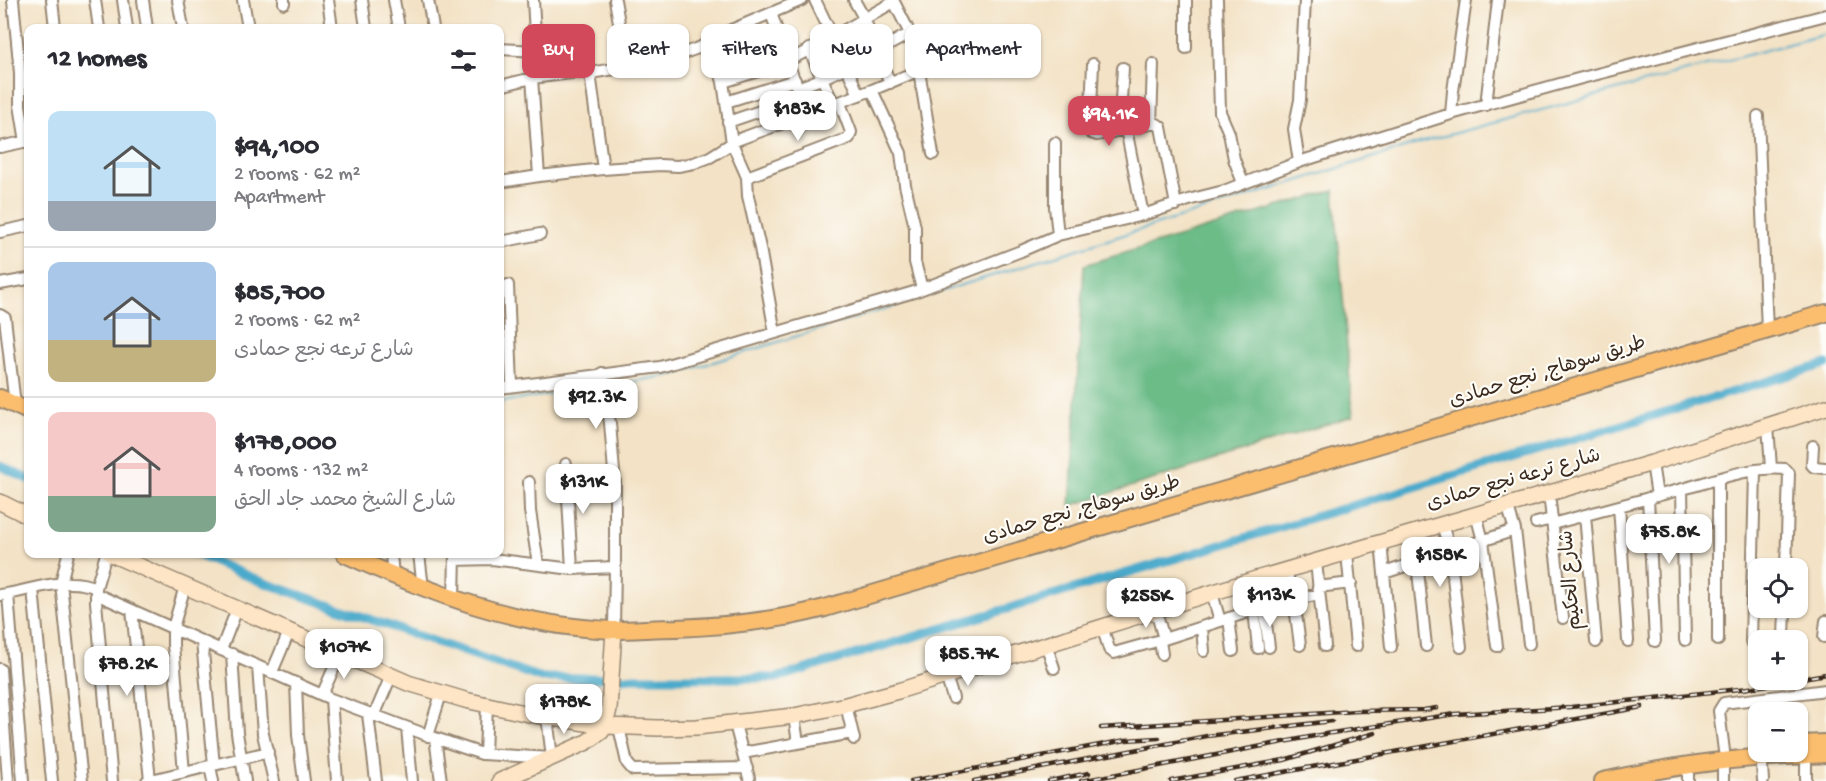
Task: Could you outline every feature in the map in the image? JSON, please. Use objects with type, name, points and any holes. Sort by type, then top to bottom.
[{"type":"main road","name":"طريق سوهاج, نجع حمادى","points":[[357,558],[393,576],[454,599],[485,609],[538,621],[614,630],[713,627],[758,622],[803,614],[1826,313]]},
{"type":"main road","points":[[1808,744],[1826,743]]},
{"type":"main road","points":[[1644,777],[1703,755],[1748,747]]},
{"type":"main road","points":[[1603,781],[1644,777],[1742,759],[1826,754]]},
{"type":"main road","points":[[1644,777],[1688,778],[1763,773],[1806,763],[1826,762]]},
{"type":"street","points":[[13,0],[20,73],[20,105],[24,126]]},
{"type":"street","points":[[52,0],[55,24]]},
{"type":"street","points":[[95,0],[98,24]]},
{"type":"street","points":[[123,0],[126,24]]},
{"type":"street","points":[[143,0],[146,24]]},
{"type":"street","points":[[178,0],[182,24]]},
{"type":"street","points":[[243,0],[247,24]]},
{"type":"street","points":[[328,0],[331,24]]},
{"type":"street","points":[[363,0],[366,24]]},
{"type":"street","points":[[394,0],[398,24]]},
{"type":"street","points":[[428,0],[432,24]]},
{"type":"street","points":[[533,0],[534,24]]},
{"type":"street","points":[[615,0],[619,24]]},
{"type":"street","points":[[745,24],[802,0]]},
{"type":"street","points":[[815,0],[826,24]]},
{"type":"street","points":[[854,0],[866,24]]},
{"type":"street","points":[[1186,0],[1186,48]]},
{"type":"street","points":[[1217,0],[1220,112],[1229,133],[1234,159],[1243,183]]},
{"type":"street","points":[[1299,162],[1294,129],[1300,99],[1305,0]]},
{"type":"street","points":[[1452,114],[1466,0]]},
{"type":"street","points":[[1486,105],[1498,0]]},
{"type":"street","points":[[854,24],[894,1],[906,24]]},
{"type":"street","points":[[771,13],[775,24]]},
{"type":"street","points":[[504,387],[660,367],[882,303],[1058,235],[1176,205],[1299,162],[1452,114],[1826,15]]},
{"type":"street","points":[[504,49],[522,50]]},
{"type":"street","points":[[747,177],[849,138],[851,132],[809,49],[798,55]]},
{"type":"street","points":[[1093,64],[1090,130],[1093,135],[1097,135],[1157,124],[1162,131],[1176,205]]},
{"type":"street","points":[[1151,124],[1153,64]]},
{"type":"street","points":[[1124,68],[1122,130],[1143,215]]},
{"type":"street","points":[[504,181],[603,169],[690,164],[710,157],[732,143],[754,134],[809,115],[905,76]]},
{"type":"street","points":[[504,85],[532,78],[539,176]]},
{"type":"street","points":[[591,78],[603,169]]},
{"type":"street","points":[[722,78],[732,143],[747,177],[748,196],[775,333]]},
{"type":"street","points":[[723,82],[735,78]]},
{"type":"street","points":[[794,78],[809,115]]},
{"type":"street","points":[[851,78],[859,95]]},
{"type":"street","points":[[888,78],[890,82]]},
{"type":"street","points":[[924,78],[933,154]]},
{"type":"street","points":[[728,122],[798,88],[823,79]]},
{"type":"street","points":[[726,102],[798,88]]},
{"type":"street","points":[[872,90],[901,153],[905,185],[915,227],[915,262],[922,289]]},
{"type":"street","points":[[1758,116],[1767,330]]},
{"type":"street","points":[[0,147],[24,143]]},
{"type":"street","points":[[1055,143],[1055,207],[1058,235]]},
{"type":"street","points":[[0,232],[24,227]]},
{"type":"street","points":[[504,241],[540,234]]},
{"type":"street","points":[[0,284],[24,280]]},
{"type":"street","points":[[508,285],[512,386]]},
{"type":"street","points":[[0,315],[5,318],[14,404]]},
{"type":"street","points":[[602,374],[610,423],[615,484],[614,650],[609,709],[612,726],[628,766],[644,775],[748,773],[735,724]]},
{"type":"street","name":"شارع ترعه نجع حمادى","points":[[120,558],[391,676],[441,694],[487,705],[612,726],[677,728],[735,724],[794,716],[846,705],[1256,579],[1652,463],[1826,408]]},
{"type":"street","points":[[1768,425],[1771,468]]},
{"type":"street","points":[[1813,446],[1812,465],[1814,467],[1825,468],[1826,455]]},
{"type":"street","points":[[1652,463],[1655,642]]},
{"type":"street","points":[[566,464],[572,569]]},
{"type":"street","points":[[1536,523],[1585,515],[1755,471],[1771,468],[1787,470],[1789,474],[1786,558]]},
{"type":"street","points":[[1751,630],[1755,471]]},
{"type":"street","points":[[1718,479],[1718,640]]},
{"type":"street","points":[[529,482],[530,511],[538,564]]},
{"type":"street","points":[[1682,489],[1684,640]]},
{"type":"street","points":[[1549,493],[1563,618]]},
{"type":"street","points":[[0,502],[24,514]]},
{"type":"street","points":[[1507,505],[1515,530],[1529,644]]},
{"type":"street","points":[[1619,506],[1629,641]]},
{"type":"street","points":[[1476,514],[1483,541],[1497,646]]},
{"type":"street","name":"شارع الحكيم","points":[[1585,515],[1596,642]]},
{"type":"street","points":[[1442,524],[1450,551],[1461,647]]},
{"type":"street","points":[[1384,573],[1515,530]]},
{"type":"street","points":[[1410,534],[1417,562],[1426,646]]},
{"type":"street","points":[[1381,542],[1391,647]]},
{"type":"street","points":[[1347,553],[1356,646]]},
{"type":"street","points":[[67,558],[62,583],[82,781]]},
{"type":"street","points":[[105,558],[96,591],[112,781]]},
{"type":"street","points":[[391,558],[393,576]]},
{"type":"street","points":[[419,558],[423,588]]},
{"type":"street","points":[[454,599],[455,558]]},
{"type":"street","points":[[504,558],[572,569],[615,567]]},
{"type":"street","points":[[1316,561],[1324,646]]},
{"type":"street","points":[[1286,570],[1294,599],[1300,645]]},
{"type":"street","points":[[1256,579],[1263,648]]},
{"type":"street","points":[[23,781],[4,595],[62,583],[79,582],[132,610],[202,642],[371,715],[485,754],[552,758]]},
{"type":"street","points":[[1102,626],[1109,649],[1114,653],[1202,628],[1319,590],[1351,583]]},
{"type":"street","points":[[181,775],[173,628],[185,586]]},
{"type":"street","points":[[33,589],[52,781]]},
{"type":"street","points":[[1212,593],[1225,620],[1233,651]]},
{"type":"street","points":[[221,650],[237,609]]},
{"type":"street","points":[[132,610],[149,781],[268,752]]},
{"type":"street","points":[[1156,611],[1162,640],[1162,654]]},
{"type":"street","points":[[1824,637],[1826,621]]},
{"type":"street","points":[[1202,628],[1204,651]]},
{"type":"street","points":[[272,672],[289,632]]},
{"type":"street","points":[[202,642],[213,781]]},
{"type":"street","points":[[1046,644],[1054,668]]},
{"type":"street","points":[[232,654],[234,707],[245,781]]},
{"type":"street","points":[[337,781],[327,697],[340,654]]},
{"type":"street","points":[[258,667],[263,734],[274,781]]},
{"type":"street","points":[[0,669],[8,781]]},
{"type":"street","points":[[376,781],[371,715],[391,676]]},
{"type":"street","points":[[946,676],[953,698]]},
{"type":"street","points":[[296,683],[298,735],[304,781]]},
{"type":"street","points":[[1724,751],[1719,711],[1724,703],[1826,690]]},
{"type":"street","points":[[441,694],[431,737],[441,781]]},
{"type":"street","points":[[485,754],[487,705]]},
{"type":"street","points":[[743,753],[853,736],[846,705]]},
{"type":"street","points":[[547,716],[552,758]]},
{"type":"street","points":[[794,716],[798,743]]},
{"type":"street","points":[[500,781],[552,758],[612,726]]},
{"type":"street","points":[[407,728],[412,781]]},
{"type":"street","points":[[1806,763],[1806,781]]},
{"type":"green space","points":[[1334,190],[1353,416],[1070,506],[1084,265]]},
{"type":"waterway","points":[[609,386],[675,374],[1433,139],[1826,34]]},
{"type":"waterway","points":[[205,558],[262,582],[541,678],[776,678],[1826,364]]},
{"type":"waterway","points":[[504,401],[601,387]]},
{"type":"waterway","points":[[0,466],[24,477]]},
{"type":"railway","points":[[1808,677],[1826,674]]},
{"type":"railway","points":[[1743,689],[1748,688]]},
{"type":"railway","points":[[1081,781],[1325,734],[1455,714],[1571,707],[1748,688]]},
{"type":"railway","points":[[1235,781],[1642,707]]},
{"type":"railway","points":[[1101,728],[1437,708]]},
{"type":"railway","points":[[974,781],[1207,736],[1332,721]]},
{"type":"railway","points":[[1171,781],[1284,760],[1375,733]]},
{"type":"railway","points":[[911,781],[1126,740],[1159,738]]},
{"type":"railway","points":[[1049,781],[1089,773]]}]
